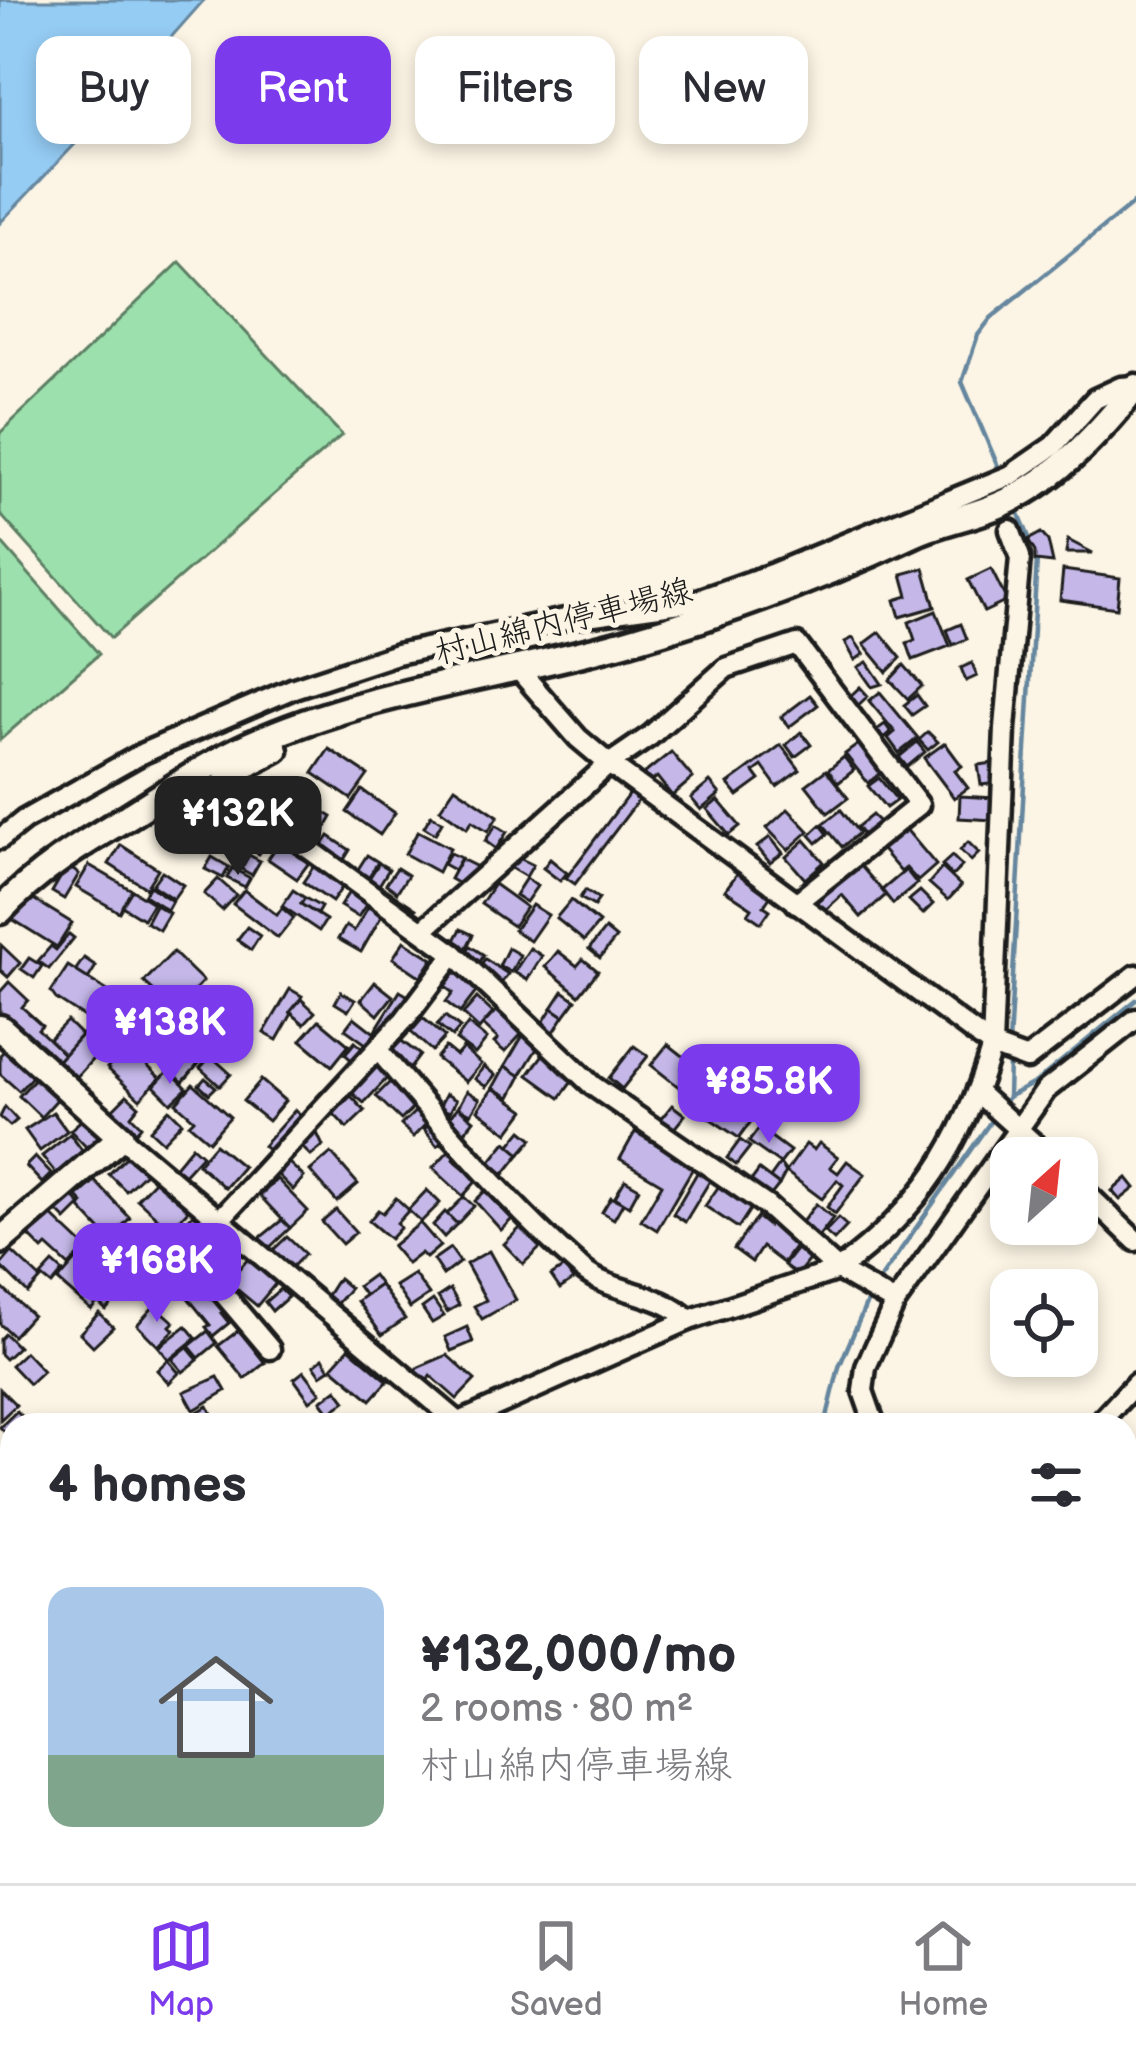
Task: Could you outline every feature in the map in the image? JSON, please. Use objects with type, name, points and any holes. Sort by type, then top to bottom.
[{"type":"main road","name":"村山綿内停車場線","points":[[0,910],[81,844],[207,767],[275,735],[352,707],[518,669],[747,606],[843,569],[920,532],[1008,501],[1061,467],[1102,429],[1136,387]]},
{"type":"main road","points":[[0,1028],[121,1138],[0,1241]]},
{"type":"street","points":[[0,839],[24,820],[142,753],[315,681],[397,654],[565,620],[695,601],[791,566],[1011,475],[1054,446],[1095,399],[1121,387],[1136,387]]},
{"type":"street","points":[[484,1413],[689,1321],[838,1270],[879,1240],[908,1209],[958,1138],[982,1096],[995,1047],[1005,728],[1021,557],[1010,530]]},
{"type":"street","points":[[423,930],[609,764],[650,736],[726,668],[797,644],[919,805],[796,903]]},
{"type":"street","points":[[518,669],[578,738],[609,764],[995,1047],[1027,1059],[1136,975]]},
{"type":"street","points":[[275,735],[278,751],[223,781],[230,791],[454,954],[592,1086],[767,1206],[838,1270],[890,1301]]},
{"type":"street","points":[[270,1349],[189,1253],[378,1050],[454,954]]},
{"type":"street","points":[[870,1413],[863,1391],[866,1367],[890,1301],[1015,1125],[1046,1090],[1136,1019]]},
{"type":"street","points":[[378,1050],[449,1134],[586,1273],[673,1305],[689,1321]]},
{"type":"street","points":[[982,1096],[1027,1137]]},
{"type":"street","points":[[121,1138],[446,1413]]},
{"type":"street","points":[[1098,1204],[1136,1241]]},
{"type":"street","points":[[1107,1413],[1136,1383]]},
{"type":"green space","points":[[180,262],[342,435],[111,638],[0,514],[0,433]]},
{"type":"green space","points":[[0,541],[99,654],[0,740]]},
{"type":"water","points":[[0,0],[204,0],[172,36],[36,36],[36,144],[75,144],[0,223]]},
{"type":"building","points":[[1041,533],[1053,563],[1035,561],[1028,540]]},
{"type":"building","points":[[1068,540],[1093,553],[1066,553]]},
{"type":"building","points":[[924,568],[935,607],[900,617],[895,600],[908,596],[902,574]]},
{"type":"building","points":[[991,569],[1007,601],[984,612],[968,580]]},
{"type":"building","points":[[1063,570],[1120,578],[1117,608],[1060,600]]},
{"type":"building","points":[[936,611],[950,646],[913,660],[907,643],[915,640],[909,622]]},
{"type":"building","points":[[961,624],[967,639],[953,645],[947,630]]},
{"type":"building","points":[[880,632],[901,658],[887,672],[864,644]]},
{"type":"building","points":[[853,638],[864,654],[855,660],[845,642]]},
{"type":"building","points":[[867,662],[882,684],[872,687],[858,667]]},
{"type":"building","points":[[972,663],[977,676],[966,681],[961,668]]},
{"type":"building","points":[[904,665],[922,686],[908,699],[890,680]]},
{"type":"building","points":[[860,687],[868,696],[855,708],[847,699]]},
{"type":"building","points":[[880,692],[918,738],[899,753],[888,738],[895,732],[869,701]]},
{"type":"building","points":[[810,695],[818,705],[789,727],[781,717]]},
{"type":"building","points":[[917,695],[925,706],[912,715],[904,705]]},
{"type":"building","points":[[885,724],[891,732],[881,741],[874,732]]},
{"type":"building","points":[[801,732],[811,745],[795,757],[786,745]]},
{"type":"building","points":[[928,732],[938,742],[928,750],[919,740]]},
{"type":"building","points":[[864,740],[886,769],[868,783],[845,754]]},
{"type":"building","points":[[917,742],[925,752],[907,767],[899,757]]},
{"type":"building","points":[[945,743],[962,766],[955,771],[968,788],[954,798],[924,758]]},
{"type":"building","points":[[781,745],[800,770],[777,787],[762,766],[754,772],[760,780],[738,796],[728,784]]},
{"type":"building","points":[[329,749],[368,775],[351,799],[313,773]]},
{"type":"building","points":[[671,752],[693,778],[672,796],[657,777],[647,785],[640,777]]},
{"type":"building","points":[[844,757],[854,770],[838,783],[828,770]]},
{"type":"building","points":[[995,763],[998,783],[981,785],[978,765]]},
{"type":"building","points":[[826,770],[848,798],[828,813],[806,785]]},
{"type":"building","points":[[879,778],[897,800],[886,808],[868,786]]},
{"type":"building","points":[[257,781],[276,795],[267,806],[249,791]]},
{"type":"building","points":[[710,782],[720,794],[701,810],[691,798]]},
{"type":"building","points":[[455,787],[498,816],[488,831],[472,821],[467,828],[440,809]]},
{"type":"building","points":[[362,790],[395,813],[380,835],[347,812]]},
{"type":"building","points":[[631,791],[640,798],[575,884],[566,878]]},
{"type":"building","points":[[296,795],[311,804],[298,826],[283,817]]},
{"type":"building","points":[[960,796],[995,798],[994,820],[959,818]]},
{"type":"building","points":[[718,800],[740,826],[729,835],[707,809]]},
{"type":"building","points":[[227,802],[272,834],[258,854],[213,822]]},
{"type":"building","points":[[315,807],[332,817],[320,838],[303,828]]},
{"type":"building","points":[[788,809],[809,831],[788,850],[767,828]]},
{"type":"building","points":[[841,810],[859,833],[842,847],[823,824]]},
{"type":"building","points":[[187,811],[211,825],[203,837],[180,823]]},
{"type":"building","points":[[431,815],[442,822],[435,834],[424,827]]},
{"type":"building","points":[[872,815],[879,822],[863,835],[857,827]]},
{"type":"building","points":[[899,821],[936,865],[918,881],[906,868],[901,872],[875,842]]},
{"type":"building","points":[[496,825],[507,832],[496,849],[485,841]]},
{"type":"building","points":[[821,825],[828,834],[817,843],[810,835]]},
{"type":"building","points":[[418,831],[450,848],[438,872],[405,854]]},
{"type":"building","points":[[329,836],[350,850],[342,863],[320,849]]},
{"type":"building","points":[[770,837],[783,853],[770,863],[757,847]]},
{"type":"building","points":[[281,840],[311,860],[297,879],[268,859]]},
{"type":"building","points":[[805,840],[824,862],[805,879],[786,857]]},
{"type":"building","points":[[968,842],[979,853],[971,861],[960,850]]},
{"type":"building","points":[[121,845],[158,869],[146,888],[109,864]]},
{"type":"building","points":[[450,853],[461,858],[454,870],[443,864]]},
{"type":"building","points":[[249,855],[260,861],[252,875],[241,869]]},
{"type":"building","points":[[367,855],[378,862],[366,881],[355,874]]},
{"type":"building","points":[[515,856],[533,865],[526,877],[509,867]]},
{"type":"building","points":[[952,856],[962,866],[952,876],[942,865]]},
{"type":"building","points":[[212,857],[229,867],[223,878],[205,869]]},
{"type":"building","points":[[853,857],[886,895],[861,917],[842,895],[824,911],[810,895]]},
{"type":"building","points":[[461,859],[477,867],[466,888],[450,879]]},
{"type":"building","points":[[550,859],[567,873],[560,881],[543,868]]},
{"type":"building","points":[[316,863],[345,883],[332,902],[303,882]]},
{"type":"building","points":[[379,863],[389,869],[376,890],[366,883]]},
{"type":"building","points":[[89,865],[132,890],[119,912],[76,887]]},
{"type":"building","points":[[67,866],[79,874],[64,899],[52,892]]},
{"type":"building","points":[[232,868],[250,878],[245,887],[227,878]]},
{"type":"building","points":[[397,868],[408,875],[397,892],[386,884]]},
{"type":"building","points":[[942,868],[961,886],[948,900],[929,883]]},
{"type":"building","points":[[906,870],[917,884],[893,904],[882,890]]},
{"type":"building","points":[[162,871],[183,885],[173,899],[152,885]]},
{"type":"building","points":[[739,871],[772,894],[764,906],[770,910],[761,923],[748,914],[752,908],[725,890]]},
{"type":"building","points":[[526,878],[537,886],[526,902],[515,895]]},
{"type":"building","points":[[218,879],[236,895],[222,910],[204,894]]},
{"type":"building","points":[[494,884],[526,907],[513,926],[481,904]]},
{"type":"building","points":[[150,886],[172,901],[167,910],[144,895]]},
{"type":"building","points":[[383,887],[416,909],[411,917],[378,895]]},
{"type":"building","points":[[351,889],[369,900],[358,917],[340,906]]},
{"type":"building","points":[[132,890],[153,903],[143,919],[122,906]]},
{"type":"building","points":[[244,890],[277,915],[282,908],[294,918],[278,938],[233,904]]},
{"type":"building","points":[[293,890],[305,898],[301,904],[326,920],[319,931],[282,906]]},
{"type":"building","points":[[585,890],[599,899],[594,906],[580,898]]},
{"type":"building","points":[[920,891],[933,904],[923,914],[909,900]]},
{"type":"building","points":[[27,895],[72,923],[57,947],[12,919]]},
{"type":"building","points":[[305,898],[321,907],[317,914],[301,904]]},
{"type":"building","points":[[571,900],[599,923],[584,941],[556,918]]},
{"type":"building","points":[[371,902],[385,910],[361,952],[338,939],[346,926],[354,931]]},
{"type":"building","points":[[155,905],[169,913],[159,930],[146,922]]},
{"type":"building","points":[[532,905],[548,915],[530,941],[514,930]]},
{"type":"building","points":[[247,927],[260,936],[251,950],[237,940]]},
{"type":"building","points":[[461,929],[473,935],[464,953],[452,946]]},
{"type":"building","points":[[605,929],[616,938],[600,958],[589,949]]},
{"type":"building","points":[[69,934],[74,938],[49,969],[38,961],[51,946],[56,950]]},
{"type":"building","points":[[404,941],[433,959],[421,977],[393,958]]},
{"type":"building","points":[[1,945],[20,963],[8,977],[0,970]]},
{"type":"building","points":[[470,946],[484,955],[476,968],[462,959]]},
{"type":"building","points":[[508,948],[520,955],[511,972],[499,966]]},
{"type":"building","points":[[530,948],[542,956],[527,980],[514,972]]},
{"type":"building","points":[[558,951],[577,966],[583,959],[598,971],[579,995],[545,967]]},
{"type":"building","points":[[173,952],[203,981],[175,1011],[166,1002],[160,1008],[147,996],[153,990],[144,982]]},
{"type":"building","points":[[29,958],[42,966],[34,978],[21,969]]},
{"type":"building","points":[[84,958],[96,966],[88,979],[75,971]]},
{"type":"building","points":[[485,959],[508,974],[500,985],[478,970]]},
{"type":"building","points":[[452,965],[480,987],[460,1013],[446,1002],[453,993],[439,982]]},
{"type":"building","points":[[68,966],[109,992],[90,1021],[51,992]]},
{"type":"building","points":[[9,982],[28,1000],[22,1007],[42,1025],[38,1029],[64,1054],[55,1064],[0,1015],[0,992]]},
{"type":"building","points":[[375,982],[393,996],[378,1015],[361,1000]]},
{"type":"building","points":[[290,989],[302,996],[277,1040],[264,1033]]},
{"type":"building","points":[[400,991],[410,997],[385,1037],[375,1031]]},
{"type":"building","points":[[563,991],[576,1000],[564,1016],[552,1008]]},
{"type":"building","points":[[341,992],[355,1000],[348,1011],[335,1003]]},
{"type":"building","points":[[120,996],[138,1011],[121,1031],[106,1018]]},
{"type":"building","points":[[477,998],[493,1013],[479,1029],[463,1014]]},
{"type":"building","points":[[301,999],[315,1012],[304,1024],[290,1012]]},
{"type":"building","points":[[502,1004],[527,1028],[505,1052],[483,1025]]},
{"type":"building","points":[[194,1007],[224,1034],[206,1054],[175,1028]]},
{"type":"building","points":[[552,1008],[564,1016],[554,1032],[542,1024]]},
{"type":"building","points":[[100,1014],[118,1031],[74,1080],[55,1064]]},
{"type":"building","points":[[445,1016],[460,1028],[452,1037],[437,1025]]},
{"type":"building","points":[[354,1017],[381,1038],[373,1049],[345,1029]]},
{"type":"building","points":[[423,1018],[445,1037],[432,1051],[411,1032]]},
{"type":"building","points":[[319,1020],[349,1045],[332,1066],[301,1040]]},
{"type":"building","points":[[67,1021],[81,1035],[64,1054],[49,1039]]},
{"type":"building","points":[[468,1024],[487,1039],[475,1054],[456,1040]]},
{"type":"building","points":[[525,1032],[541,1042],[520,1076],[505,1066]]},
{"type":"building","points":[[399,1039],[420,1055],[409,1070],[388,1054]]},
{"type":"building","points":[[355,1042],[370,1055],[359,1067],[345,1054]]},
{"type":"building","points":[[11,1044],[39,1069],[19,1091],[0,1074],[0,1055]]},
{"type":"building","points":[[668,1044],[706,1074],[689,1095],[651,1065]]},
{"type":"building","points":[[182,1045],[200,1062],[183,1082],[164,1065]]},
{"type":"building","points":[[127,1046],[160,1078],[140,1099],[107,1068]]},
{"type":"building","points":[[634,1046],[648,1056],[622,1089],[609,1078]]},
{"type":"building","points":[[445,1047],[456,1056],[463,1048],[481,1064],[466,1082],[436,1058]]},
{"type":"building","points":[[544,1053],[576,1076],[560,1098],[528,1075]]},
{"type":"building","points":[[211,1056],[231,1074],[220,1086],[200,1068]]},
{"type":"building","points":[[379,1064],[390,1075],[364,1103],[352,1093]]},
{"type":"building","points":[[484,1066],[495,1075],[486,1087],[475,1079]]},
{"type":"building","points":[[505,1066],[521,1076],[510,1097],[493,1088]]},
{"type":"building","points":[[169,1070],[187,1088],[171,1103],[154,1086]]},
{"type":"building","points":[[39,1074],[61,1095],[41,1117],[19,1096]]},
{"type":"building","points":[[205,1078],[216,1087],[209,1094],[199,1085]]},
{"type":"building","points":[[261,1080],[285,1101],[268,1121],[243,1101]]},
{"type":"building","points":[[392,1080],[417,1104],[401,1120],[376,1096]]},
{"type":"building","points":[[193,1084],[230,1117],[209,1141],[189,1124],[194,1119],[176,1103]]},
{"type":"building","points":[[709,1084],[755,1116],[739,1138],[693,1107]]},
{"type":"building","points":[[493,1088],[525,1110],[508,1133],[478,1110]]},
{"type":"building","points":[[467,1091],[480,1099],[471,1114],[458,1107]]},
{"type":"building","points":[[446,1094],[456,1100],[450,1112],[439,1107]]},
{"type":"building","points":[[127,1095],[139,1106],[131,1116],[141,1126],[135,1133],[111,1111]]},
{"type":"building","points":[[351,1096],[365,1111],[347,1128],[333,1113]]},
{"type":"building","points":[[672,1105],[685,1115],[673,1130],[660,1120]]},
{"type":"building","points":[[5,1107],[17,1120],[10,1126],[0,1117]]},
{"type":"building","points":[[458,1107],[474,1120],[464,1133],[447,1120]]},
{"type":"building","points":[[419,1108],[431,1119],[413,1137],[401,1125]]},
{"type":"building","points":[[169,1109],[182,1122],[163,1142],[150,1130]]},
{"type":"building","points":[[295,1110],[309,1122],[277,1159],[263,1146]]},
{"type":"building","points":[[53,1112],[67,1131],[40,1151],[25,1130]]},
{"type":"building","points":[[86,1116],[105,1133],[88,1149],[70,1130]]},
{"type":"building","points":[[433,1122],[446,1139],[437,1146],[424,1129]]},
{"type":"building","points":[[759,1128],[790,1151],[780,1164],[749,1142]]},
{"type":"building","points":[[522,1130],[533,1139],[520,1154],[509,1146]]},
{"type":"building","points":[[635,1132],[694,1166],[657,1230],[641,1220],[662,1184],[620,1159]]},
{"type":"building","points":[[317,1133],[323,1146],[311,1156],[302,1147]]},
{"type":"building","points":[[70,1134],[84,1153],[57,1175],[42,1156]]},
{"type":"building","points":[[740,1140],[750,1147],[736,1165],[727,1158]]},
{"type":"building","points":[[506,1142],[520,1154],[504,1174],[490,1162]]},
{"type":"building","points":[[819,1143],[838,1157],[830,1167],[838,1173],[847,1161],[865,1174],[835,1214],[827,1207],[843,1185],[837,1180],[822,1199],[786,1172],[806,1144],[814,1150]]},
{"type":"building","points":[[215,1144],[243,1167],[225,1188],[198,1164]]},
{"type":"building","points":[[192,1146],[202,1155],[181,1178],[172,1170]]},
{"type":"building","points":[[453,1146],[461,1153],[454,1160],[466,1170],[473,1166],[482,1175],[463,1196],[433,1168]]},
{"type":"building","points":[[331,1153],[358,1184],[337,1202],[310,1171]]},
{"type":"building","points":[[129,1154],[146,1172],[126,1191],[109,1174]]},
{"type":"building","points":[[35,1157],[51,1174],[42,1183],[26,1166]]},
{"type":"building","points":[[289,1163],[304,1177],[293,1190],[278,1175]]},
{"type":"building","points":[[780,1164],[786,1172],[779,1185],[770,1178]]},
{"type":"building","points":[[701,1166],[714,1174],[685,1222],[673,1214]]},
{"type":"building","points":[[759,1170],[779,1185],[767,1200],[748,1185]]},
{"type":"building","points":[[1127,1178],[1135,1188],[1120,1200],[1112,1191]]},
{"type":"building","points":[[156,1179],[189,1209],[170,1229],[137,1199]]},
{"type":"building","points":[[277,1179],[308,1211],[290,1228],[260,1196]]},
{"type":"building","points":[[625,1180],[639,1188],[629,1206],[615,1197]]},
{"type":"building","points":[[95,1181],[130,1218],[109,1239],[80,1208],[83,1203],[77,1197]]},
{"type":"building","points":[[721,1183],[753,1205],[738,1228],[705,1206]]},
{"type":"building","points":[[490,1186],[518,1213],[501,1230],[475,1201]]},
{"type":"building","points":[[427,1190],[440,1203],[421,1222],[408,1210]]},
{"type":"building","points":[[71,1195],[81,1205],[66,1220],[56,1210]]},
{"type":"building","points":[[464,1197],[474,1206],[457,1224],[447,1214]]},
{"type":"building","points":[[611,1197],[623,1203],[614,1219],[602,1212]]},
{"type":"building","points":[[396,1198],[409,1210],[390,1239],[369,1221]]},
{"type":"building","points":[[816,1204],[833,1218],[815,1241],[798,1227]]},
{"type":"building","points":[[336,1210],[356,1232],[342,1244],[322,1222]]},
{"type":"building","points":[[195,1212],[209,1226],[174,1262],[159,1248]]},
{"type":"building","points":[[445,1212],[457,1224],[444,1237],[433,1225]]},
{"type":"building","points":[[49,1213],[86,1248],[69,1266],[28,1235]]},
{"type":"building","points":[[757,1217],[799,1241],[783,1263],[762,1247],[752,1262],[734,1249]]},
{"type":"building","points":[[838,1218],[847,1226],[834,1240],[825,1232]]},
{"type":"building","points":[[282,1220],[290,1228],[266,1251],[256,1241]]},
{"type":"building","points":[[420,1223],[440,1246],[426,1258],[421,1253],[407,1264],[392,1246]]},
{"type":"building","points":[[520,1228],[540,1248],[523,1264],[504,1244]]},
{"type":"building","points":[[217,1230],[231,1244],[207,1267],[193,1253]]},
{"type":"building","points":[[287,1237],[305,1254],[290,1269],[272,1251]]},
{"type":"building","points":[[799,1246],[812,1256],[797,1275],[784,1265]]},
{"type":"building","points":[[450,1248],[460,1262],[443,1275],[433,1260]]},
{"type":"building","points":[[489,1251],[516,1300],[482,1319],[474,1306],[486,1300],[466,1264]]},
{"type":"building","points":[[12,1252],[41,1279],[28,1293],[0,1266]]},
{"type":"building","points":[[161,1256],[177,1273],[158,1291],[142,1274]]},
{"type":"building","points":[[78,1258],[119,1295],[106,1310],[98,1302],[91,1310],[58,1281]]},
{"type":"building","points":[[248,1259],[276,1283],[257,1306],[228,1282]]},
{"type":"building","points":[[53,1263],[63,1272],[52,1285],[41,1276]]},
{"type":"building","points":[[564,1267],[573,1280],[560,1289],[551,1276]]},
{"type":"building","points":[[191,1270],[225,1311],[221,1313],[229,1323],[213,1336],[206,1327],[210,1325],[176,1283]]},
{"type":"building","points":[[414,1274],[429,1295],[410,1308],[395,1286]]},
{"type":"building","points":[[373,1275],[380,1285],[365,1296],[358,1286]]},
{"type":"building","points":[[338,1278],[350,1288],[333,1308],[324,1300]]},
{"type":"building","points":[[380,1285],[405,1319],[382,1335],[357,1301]]},
{"type":"building","points":[[0,1286],[32,1315],[13,1336],[0,1324]]},
{"type":"building","points":[[280,1289],[288,1297],[272,1311],[265,1302]]},
{"type":"building","points":[[450,1289],[459,1305],[447,1312],[438,1297]]},
{"type":"building","points":[[433,1300],[444,1316],[432,1323],[422,1308]]},
{"type":"building","points":[[155,1305],[174,1322],[170,1326],[174,1330],[158,1346],[137,1325]]},
{"type":"building","points":[[99,1313],[113,1327],[93,1346],[80,1333]]},
{"type":"building","points":[[186,1326],[196,1338],[169,1360],[159,1347]]},
{"type":"building","points":[[467,1327],[473,1342],[451,1351],[445,1337]]},
{"type":"building","points":[[239,1330],[265,1363],[245,1379],[218,1346]]},
{"type":"building","points":[[208,1331],[217,1343],[199,1358],[189,1346]]},
{"type":"building","points":[[5,1334],[18,1347],[5,1359],[0,1354],[0,1339]]},
{"type":"building","points":[[187,1347],[198,1360],[183,1372],[172,1359]]},
{"type":"building","points":[[349,1348],[388,1381],[371,1400],[332,1367]]},
{"type":"building","points":[[25,1352],[43,1371],[29,1384],[11,1365]]},
{"type":"building","points":[[447,1355],[475,1380],[457,1399],[431,1376],[423,1385],[412,1375]]},
{"type":"building","points":[[323,1358],[330,1369],[321,1375],[314,1365]]},
{"type":"building","points":[[168,1360],[179,1373],[169,1383],[157,1370]]},
{"type":"building","points":[[304,1371],[321,1393],[310,1401],[294,1379]]},
{"type":"building","points":[[218,1377],[226,1391],[194,1410],[184,1392]]},
{"type":"building","points":[[0,1389],[16,1405],[0,1413]]},
{"type":"building","points":[[337,1389],[346,1401],[330,1413],[321,1401]]},
{"type":"waterway","points":[[1000,471],[962,382],[978,335],[991,318],[1136,201]]},
{"type":"waterway","points":[[1017,509],[1031,542]]},
{"type":"waterway","points":[[1009,1044],[1037,559]]},
{"type":"waterway","points":[[1000,1108],[1008,1097],[1036,1082],[1136,1000]]},
{"type":"waterway","points":[[1008,1097],[1009,1061]]},
{"type":"waterway","points":[[876,1285],[993,1118]]},
{"type":"waterway","points":[[828,1413],[839,1367],[870,1295]]}]
